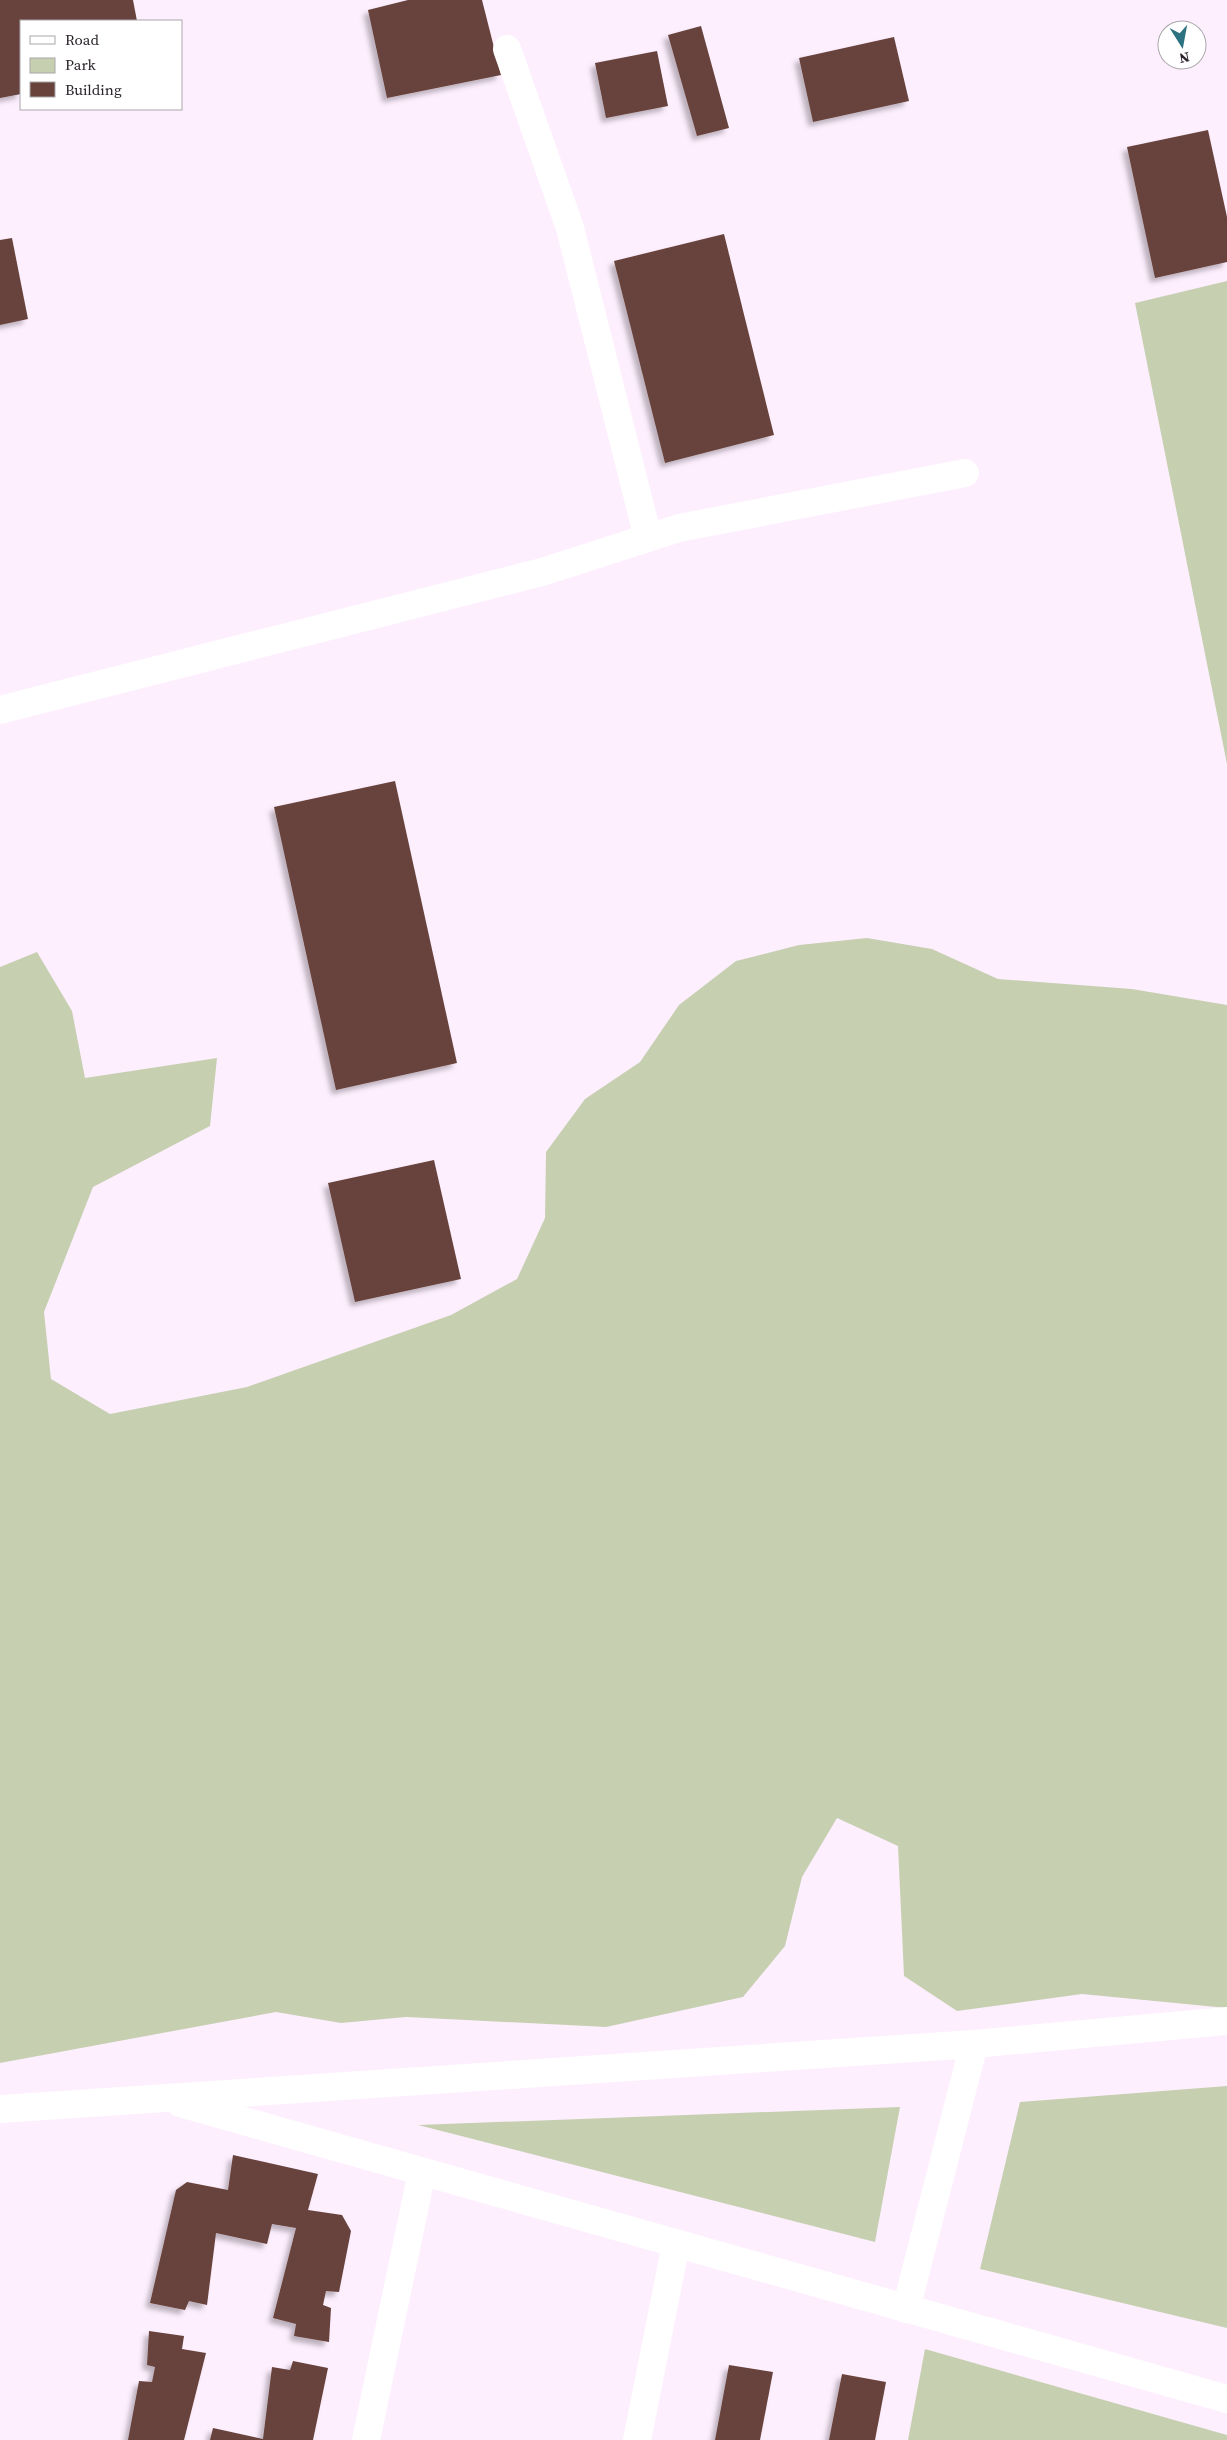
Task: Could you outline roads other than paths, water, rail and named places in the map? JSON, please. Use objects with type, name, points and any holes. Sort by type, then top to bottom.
[{"type":"lane","points":[[507,49],[570,228],[648,538]]},
{"type":"lane","points":[[0,710],[542,572],[679,528],[965,473]]},
{"type":"lane","points":[[0,2109],[974,2044],[1227,2021]]},
{"type":"lane","points":[[906,2309],[974,2044]]},
{"type":"lane","points":[[161,2098],[1227,2399]]},
{"type":"lane","points":[[366,2440],[422,2172]]},
{"type":"lane","points":[[637,2440],[676,2244]]}]
